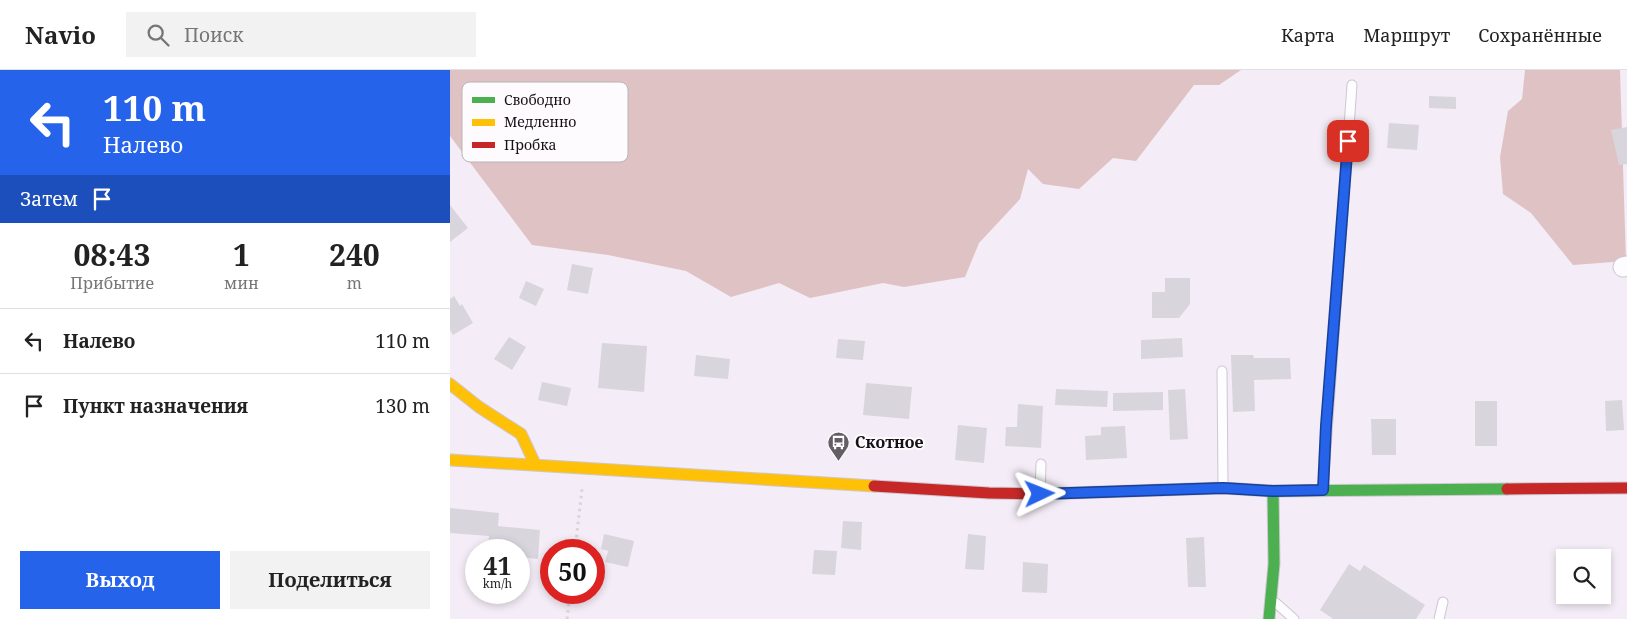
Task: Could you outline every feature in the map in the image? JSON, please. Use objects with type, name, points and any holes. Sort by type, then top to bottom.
[{"type":"main road","points":[[450,384],[521,434],[535,464]]},
{"type":"main road","points":[[450,460],[989,493],[1040,494],[1223,488],[1273,491],[1627,488]]},
{"type":"main road","points":[[1269,619],[1274,564],[1273,491]]},
{"type":"lane","points":[[1323,490],[1326,426],[1337,308],[1352,86]]},
{"type":"lane","points":[[1222,371],[1223,488]]},
{"type":"lane","points":[[1040,464],[1040,494]]},
{"type":"lane","points":[[1271,598],[1294,619]]},
{"type":"lane","points":[[1439,619],[1443,602]]},
{"type":"path","points":[[576,539],[585,467]]},
{"type":"path","points":[[567,619],[569,604]]},
{"type":"shaded area","points":[[450,70],[1241,70],[1219,85],[1194,85],[1136,161],[1113,158],[1079,189],[1043,184],[1028,169],[1020,199],[979,243],[965,277],[904,287],[883,283],[810,298],[779,283],[731,297],[686,271],[608,255],[532,245],[470,162],[628,162],[628,82],[462,82],[462,152],[450,136]]},
{"type":"shaded area","points":[[1525,70],[1620,70],[1626,261],[1573,265],[1531,213],[1503,194],[1500,157],[1508,111],[1522,99]]},
{"type":"building","points":[[1429,96],[1456,97],[1456,109],[1429,108]]},
{"type":"building","points":[[1389,123],[1419,125],[1417,150],[1387,148]]},
{"type":"building","points":[[1627,127],[1627,164],[1619,165],[1611,130]]},
{"type":"building","points":[[450,205],[468,228],[450,242]]},
{"type":"building","points":[[572,264],[593,268],[588,294],[567,290]]},
{"type":"building","points":[[1165,278],[1190,278],[1190,304],[1179,318],[1152,318],[1152,292],[1165,292]]},
{"type":"building","points":[[526,281],[544,289],[536,306],[519,298]]},
{"type":"building","points":[[454,296],[460,306],[462,304],[473,323],[453,335],[450,330],[450,299]]},
{"type":"building","points":[[509,337],[526,347],[512,370],[494,359]]},
{"type":"building","points":[[1182,338],[1183,357],[1141,359],[1141,340]]},
{"type":"building","points":[[838,339],[865,341],[863,360],[836,358]]},
{"type":"building","points":[[602,343],[647,346],[644,392],[598,388]]},
{"type":"building","points":[[696,355],[730,359],[728,379],[694,376]]},
{"type":"building","points":[[1231,355],[1253,355],[1254,358],[1290,358],[1291,379],[1254,380],[1255,411],[1233,412]]},
{"type":"building","points":[[542,382],[571,388],[567,406],[538,400]]},
{"type":"building","points":[[866,383],[912,387],[909,419],[863,415]]},
{"type":"building","points":[[1056,389],[1108,391],[1107,407],[1055,405]]},
{"type":"building","points":[[1185,389],[1188,439],[1170,440],[1168,390]]},
{"type":"building","points":[[1163,392],[1163,410],[1113,411],[1113,393]]},
{"type":"building","points":[[1622,400],[1624,430],[1606,431],[1605,401]]},
{"type":"building","points":[[1475,401],[1497,401],[1497,446],[1475,446]]},
{"type":"building","points":[[1018,404],[1043,406],[1041,448],[1005,446],[1006,427],[1017,427]]},
{"type":"building","points":[[1371,419],[1396,419],[1396,455],[1372,455]]},
{"type":"building","points":[[958,425],[987,428],[984,463],[955,460]]},
{"type":"building","points":[[1125,426],[1127,458],[1086,460],[1085,436],[1101,435],[1101,427]]},
{"type":"building","points":[[450,508],[499,513],[498,526],[540,530],[538,559],[530,558],[530,539],[489,539],[489,536],[450,533]]},
{"type":"building","points":[[843,521],[862,522],[861,550],[841,548]]},
{"type":"building","points":[[604,534],[634,541],[628,567],[605,562],[608,551],[605,550],[605,539],[603,539]]},
{"type":"building","points":[[968,534],[986,536],[984,570],[965,569]]},
{"type":"building","points":[[1204,537],[1206,587],[1188,587],[1186,538]]},
{"type":"building","points":[[814,550],[837,551],[835,575],[812,574]]},
{"type":"building","points":[[1023,562],[1048,564],[1047,593],[1022,592]]},
{"type":"building","points":[[1349,564],[1360,571],[1364,565],[1425,605],[1416,619],[1332,619],[1320,610]]},
{"type":"traffic: fast","points":[[1161,490],[1223,488],[1273,491],[1507,489]]},
{"type":"traffic: fast","points":[[1269,619],[1274,564],[1273,491]]},
{"type":"traffic: slow","points":[[450,384],[479,407],[521,434],[535,464]]},
{"type":"traffic: slow","points":[[450,460],[874,486]]},
{"type":"traffic: jam","points":[[874,486],[1040,494],[1161,490]]},
{"type":"traffic: jam","points":[[1507,489],[1627,488]]},
{"type":"place","name":"Скотное","points":[[839,461]]},
{"type":"route","points":[[1040,494],[1223,488],[1273,491],[1323,490],[1326,426],[1337,308],[1348,141]]}]
